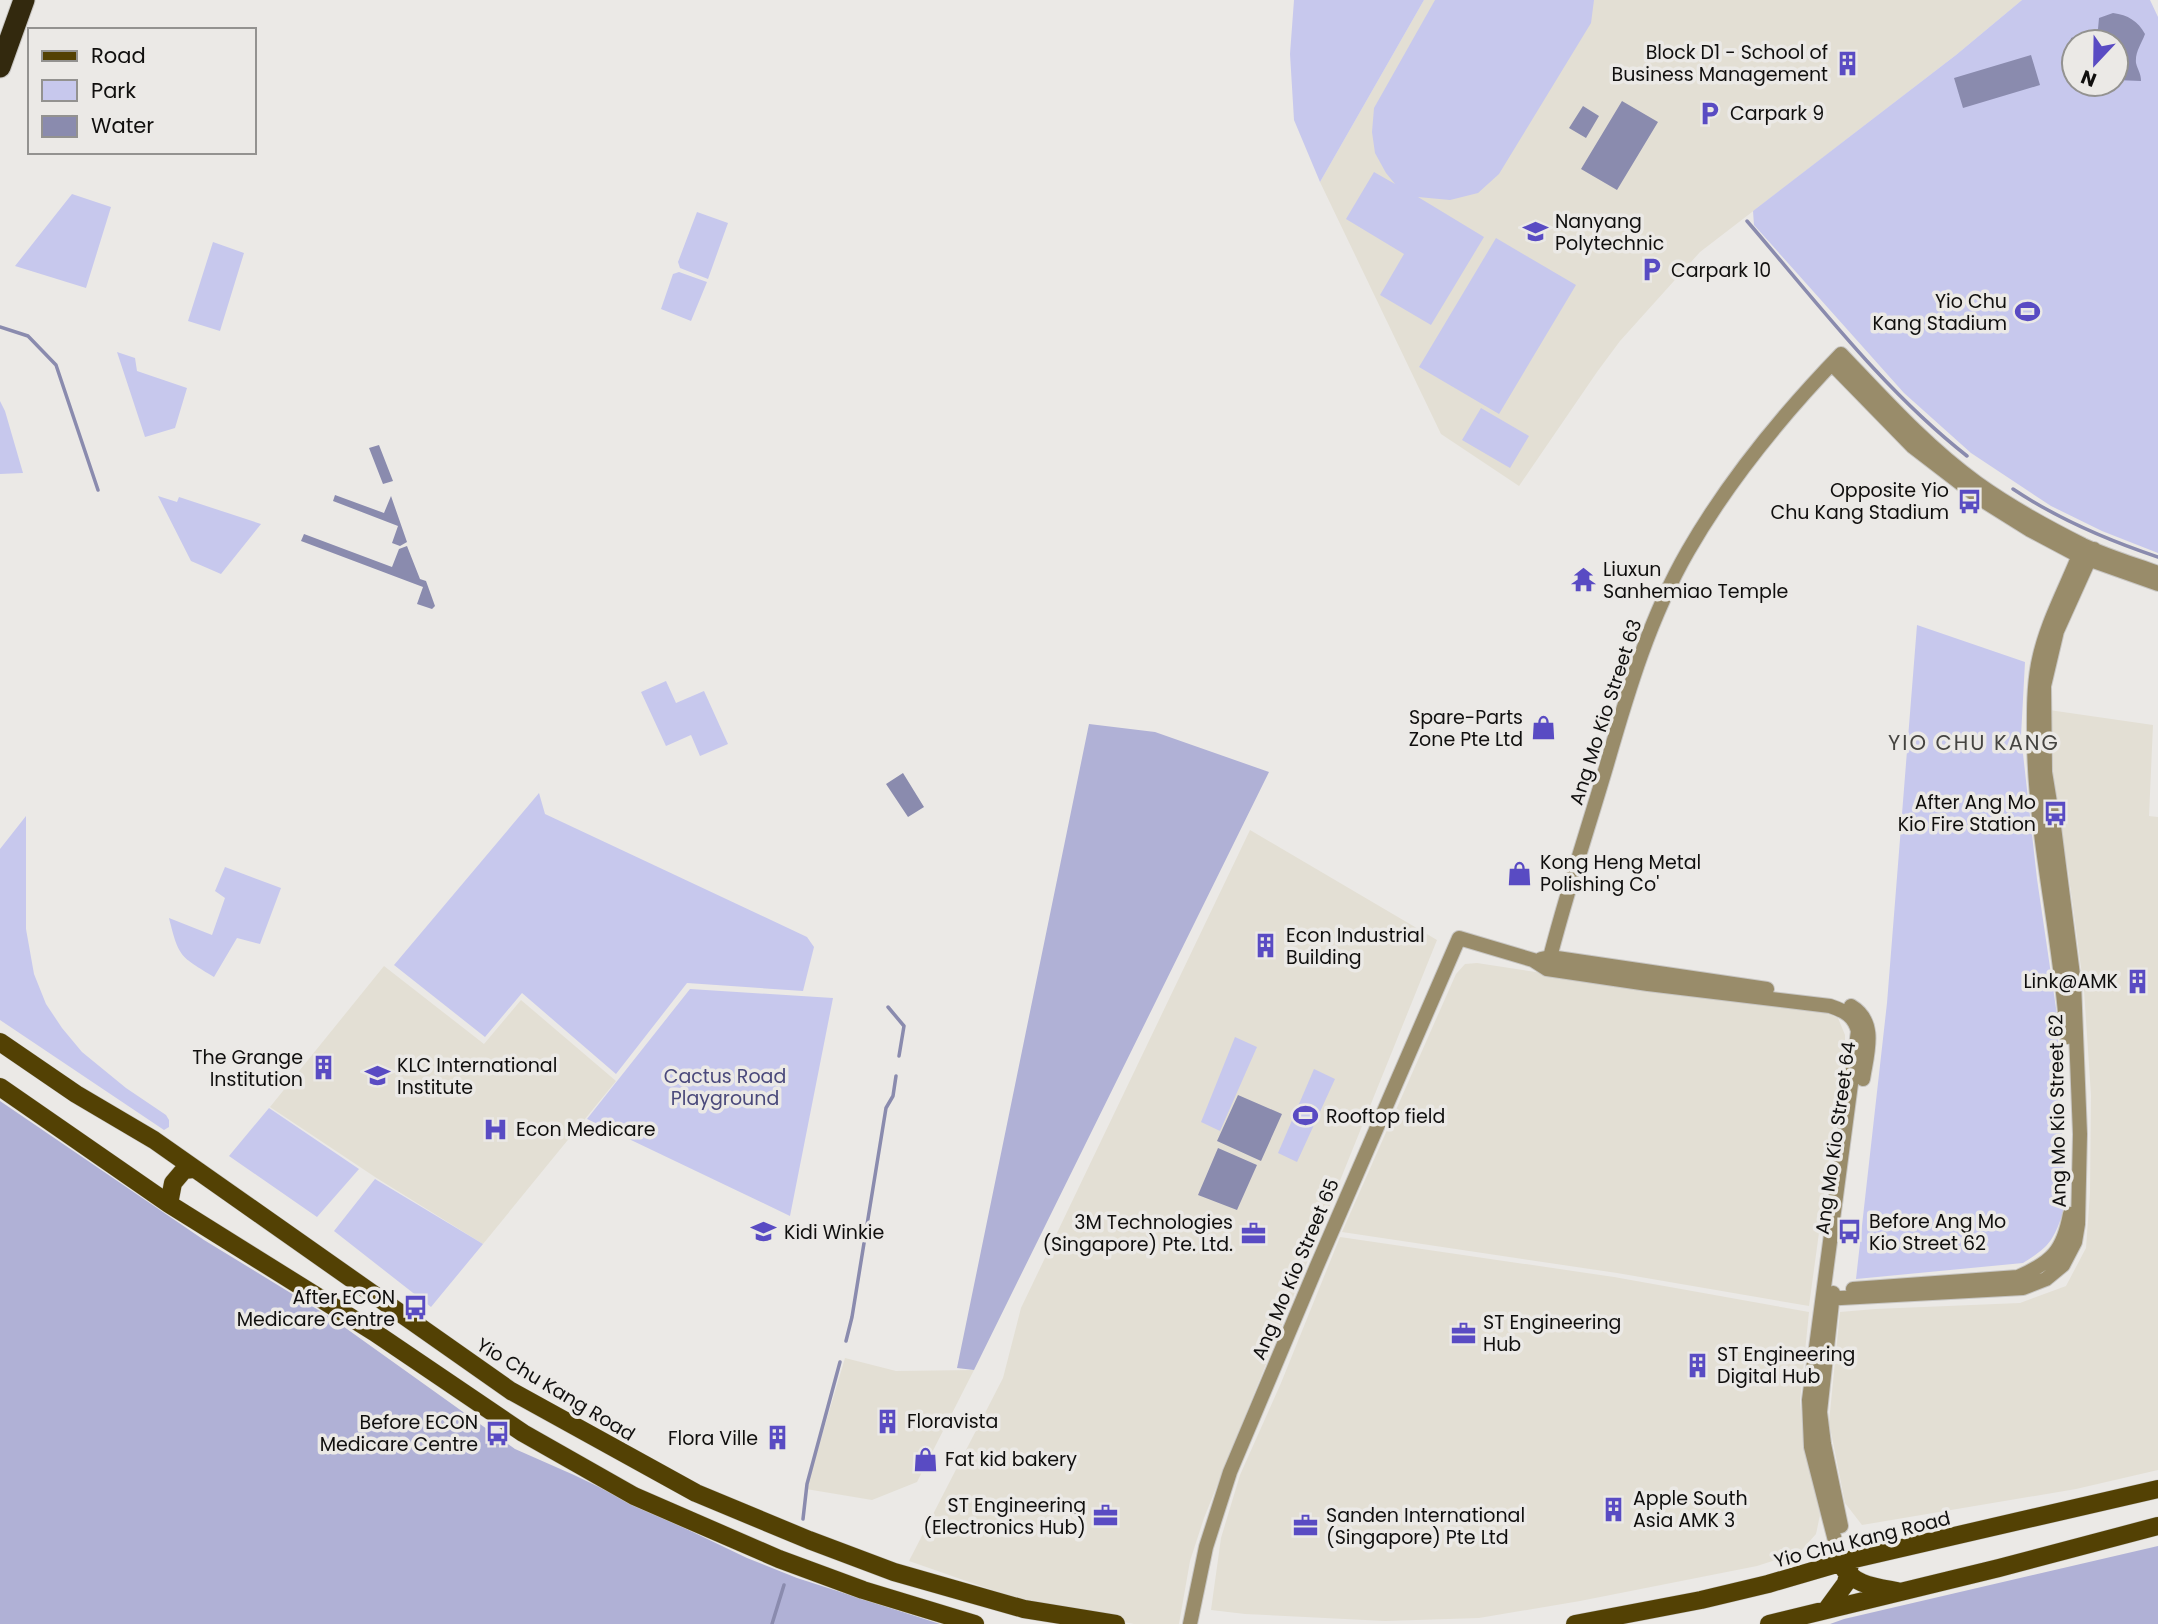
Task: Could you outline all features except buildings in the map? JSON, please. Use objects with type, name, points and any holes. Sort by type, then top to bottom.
[{"type":"highway","points":[[0,67],[24,0]]},
{"type":"main road","name":"Yio Chu Kang Road","points":[[0,1042],[76,1094],[154,1140],[511,1391],[695,1493],[894,1572],[1024,1609],[1116,1624]]},
{"type":"main road","points":[[0,1087],[169,1204],[374,1332],[514,1427],[634,1496],[779,1559],[851,1586],[975,1624]]},
{"type":"main road","points":[[169,1204],[173,1183],[178,1175],[184,1170],[193,1169]]},
{"type":"main road","points":[[374,1332],[384,1331],[390,1323],[391,1314],[384,1303]]},
{"type":"main road","name":"Yio Chu Kang Road","points":[[1575,1624],[1701,1600],[2158,1489]]},
{"type":"main road","points":[[1769,1624],[2158,1526]]},
{"type":"main road","points":[[1846,1566],[1864,1584],[1904,1592]]},
{"type":"main road","points":[[1827,1609],[1842,1590],[1846,1566]]},
{"type":"street","name":"Ang Mo Kio Street 63","points":[[1549,963],[1622,711],[1670,584],[1731,483],[1786,413],[1836,359],[1938,452],[1976,482],[2086,552]]},
{"type":"street","points":[[2086,552],[2158,573]]},
{"type":"street","points":[[2086,552],[2158,584]]},
{"type":"street","name":"Ang Mo Kio Street 62","points":[[1828,1295],[2023,1288],[2046,1279],[2063,1265],[2075,1242],[2080,1154],[2074,983],[2045,772],[2044,686],[2057,631],[2086,552]]},
{"type":"street","name":"Ang Mo Kio Street 64","points":[[1459,938],[1549,963],[1842,1000],[1858,1010],[1867,1021],[1869,1032],[1828,1295],[1820,1412],[1846,1566]]},
{"type":"street","name":"Ang Mo Kio Street 65","points":[[1190,1624],[1206,1546],[1230,1472],[1459,938]]},
{"type":"shaded area","name":"Nanyang Polytechnic","points":[[1424,0],[2022,0],[1956,55],[1700,252],[1620,341],[1519,486],[1441,434],[1320,182]]},
{"type":"shaded area","points":[[2049,710],[2153,725],[2149,816],[2158,817],[2158,1470],[2076,1489],[1862,1525],[1845,1503],[1829,1422],[1840,1312],[2020,1303],[2066,1286],[2086,1248],[2090,1193],[2091,1095],[2084,990],[2068,870],[2050,771]]},
{"type":"shaded area","points":[[1089,724],[1155,732],[1269,772],[974,1370],[957,1368]]},
{"type":"shaded area","points":[[1250,830],[1437,940],[1204,1518],[1190,1561],[1179,1624],[1134,1624],[1047,1609],[909,1561],[1003,1378],[1021,1308]]},
{"type":"shaded area","points":[[1477,963],[1828,1013],[1838,1018],[1845,1042],[1809,1306],[1617,1273],[1342,1232],[1456,974],[1465,964]]},
{"type":"shaded area","points":[[384,966],[484,1044],[521,1000],[616,1081],[483,1244],[270,1107]]},
{"type":"shaded area","points":[[0,1101],[204,1240],[333,1319],[515,1449],[747,1558],[797,1578],[940,1624],[0,1624]]},
{"type":"shaded area","points":[[1340,1237],[1614,1277],[1809,1312],[1800,1401],[1804,1441],[1820,1515],[1816,1534],[1800,1552],[1757,1566],[1479,1618],[1385,1621],[1211,1610],[1221,1538],[1240,1475],[1281,1383]]},
{"type":"shaded area","name":"Floravista","points":[[845,1358],[896,1371],[974,1370],[917,1482],[872,1500],[806,1489]]},
{"type":"shaded area","points":[[2158,1546],[2158,1624],[1830,1624],[1844,1619]]},
{"type":"green space","points":[[1294,0],[1424,0],[1320,182],[1294,120],[1290,54]]},
{"type":"green space","points":[[1435,0],[1594,0],[1591,23],[1499,174],[1478,193],[1450,200],[1418,197],[1484,237],[1431,325],[1380,295],[1404,254],[1346,219],[1374,172],[1395,184],[1375,153],[1372,132],[1374,108]]},
{"type":"green space","points":[[2022,0],[2150,0],[2158,17],[2158,553],[2102,531],[2051,506],[1971,453],[1904,393],[1754,225],[1753,211],[1956,55]]},
{"type":"green space","points":[[72,194],[111,207],[86,288],[15,266]]},
{"type":"green space","points":[[697,212],[728,223],[708,279],[680,268],[678,262]]},
{"type":"green space","points":[[1496,238],[1576,285],[1499,414],[1419,367]]},
{"type":"green space","points":[[213,242],[244,253],[220,331],[188,321]]},
{"type":"green space","points":[[679,272],[707,282],[691,321],[661,309],[673,274]]},
{"type":"green space","points":[[117,352],[135,358],[137,371],[187,388],[175,428],[145,437]]},
{"type":"green space","points":[[0,401],[5,411],[23,473],[0,474]]},
{"type":"green space","points":[[1481,408],[1529,436],[1510,468],[1462,440]]},
{"type":"green space","points":[[158,496],[177,502],[179,497],[261,524],[221,574],[191,561]]},
{"type":"green space","points":[[1917,625],[2025,662],[2021,736],[2037,879],[2057,1015],[2065,1208],[2050,1241],[2023,1263],[1856,1279],[1887,1003]]},
{"type":"green space","points":[[666,681],[676,703],[704,691],[728,744],[700,756],[691,735],[666,746],[641,692]]},
{"type":"green space","points":[[539,793],[545,814],[807,937],[814,947],[803,991],[687,983],[616,1074],[522,993],[485,1037],[394,965]]},
{"type":"green space","points":[[26,816],[26,929],[34,974],[46,1004],[82,1052],[126,1088],[166,1115],[169,1127],[164,1130],[0,1020],[0,849]]},
{"type":"green space","points":[[225,867],[281,888],[260,944],[237,938],[214,977],[182,955],[169,918],[212,935],[225,898],[215,891]]},
{"type":"green space","name":"Cactus Road Playground","points":[[690,989],[833,998],[790,1216],[587,1119]]},
{"type":"green space","points":[[1235,1037],[1257,1047],[1220,1131],[1201,1122]]},
{"type":"green space","name":"Rooftop field","points":[[1314,1069],[1335,1079],[1297,1162],[1278,1153]]},
{"type":"green space","points":[[269,1108],[359,1169],[317,1217],[229,1156]]},
{"type":"green space","points":[[375,1179],[483,1244],[431,1307],[334,1231]]},
{"type":"water","points":[[2113,13],[2123,15],[2132,19],[2145,34],[2136,59],[2141,81],[2130,81],[2130,28],[2098,28],[2099,18]]},
{"type":"water","points":[[2031,55],[2040,85],[1963,108],[1954,78]]},
{"type":"water","points":[[1622,101],[1658,122],[1617,190],[1581,169]]},
{"type":"water","points":[[1583,106],[1599,116],[1586,138],[1569,128]]},
{"type":"water","points":[[379,445],[393,481],[383,484],[369,448]]},
{"type":"water","points":[[335,495],[384,513],[391,496],[407,542],[400,546],[392,543],[398,526],[333,501]]},
{"type":"water","points":[[304,534],[392,567],[399,549],[407,546],[420,579],[426,581],[435,606],[432,609],[417,604],[423,587],[301,541]]},
{"type":"water","points":[[903,773],[924,807],[908,817],[886,784]]},
{"type":"water","name":"Rooftop field","points":[[1238,1095],[1282,1114],[1261,1161],[1217,1141]]},
{"type":"water","points":[[1218,1148],[1257,1165],[1237,1210],[1198,1195]]},
{"type":"waterway","points":[[1747,221],[1879,374],[1907,403],[1967,456]]},
{"type":"waterway","points":[[0,327],[28,336],[56,365],[98,490]]},
{"type":"waterway","points":[[2013,489],[2083,528],[2158,557]]},
{"type":"waterway","points":[[888,1007],[904,1026],[899,1056]]},
{"type":"waterway","points":[[846,1341],[886,1108],[893,1096],[896,1076]]},
{"type":"waterway","points":[[803,1519],[807,1484],[840,1362]]},
{"type":"waterway","points":[[772,1624],[784,1585]]},
{"type":"place","name":"Block D1 - School of Business Management","points":[[1848,63]]},
{"type":"place","name":"Carpark 9","points":[[1710,113]]},
{"type":"place","name":"Nanyang Polytechnic","points":[[1535,232]]},
{"type":"place","name":"Carpark 10","points":[[1651,270]]},
{"type":"place","name":"Yio Chu Kang Stadium","points":[[2027,312]]},
{"type":"place","name":"Opposite Yio Chu Kang Stadium","points":[[1969,501]]},
{"type":"place","name":"Liuxun Sanhemiao Temple","points":[[1583,580]]},
{"type":"place","name":"Spare-Parts Zone Pte Ltd","points":[[1543,728]]},
{"type":"place","name":"After Ang Mo Kio Fire Station","points":[[2056,813]]},
{"type":"place","name":"Kong Heng Metal Polishing Co'","points":[[1520,873]]},
{"type":"place","name":"Econ Industrial Building","points":[[1266,946]]},
{"type":"place","name":"Link@AMK","points":[[2138,981]]},
{"type":"place","name":"The Grange Institution","points":[[323,1068]]},
{"type":"place","name":"KLC International Institute","points":[[377,1076]]},
{"type":"place","name":"Rooftop field","points":[[1306,1116]]},
{"type":"place","name":"Econ Medicare","points":[[496,1129]]},
{"type":"place","name":"Kidi Winkie","points":[[764,1232]]},
{"type":"place","name":"Before Ang Mo Kio Street 62","points":[[1849,1232]]},
{"type":"place","name":"3M Technologies (Singapore) Pte. Ltd.","points":[[1253,1233]]},
{"type":"place","name":"After ECON Medicare Centre","points":[[415,1308]]},
{"type":"place","name":"ST Engineering Hub","points":[[1463,1333]]},
{"type":"place","name":"ST Engineering Digital Hub","points":[[1697,1365]]},
{"type":"place","name":"Floravista","points":[[887,1421]]},
{"type":"place","name":"Before ECON Medicare Centre","points":[[498,1433]]},
{"type":"place","name":"Flora Ville","points":[[778,1438]]},
{"type":"place","name":"Fat kid bakery","points":[[925,1459]]},
{"type":"place","name":"Apple South Asia AMK 3","points":[[1613,1509]]},
{"type":"place","name":"ST Engineering (Electronics Hub)","points":[[1106,1516]]},
{"type":"place","name":"Sanden International (Singapore) Pte Ltd","points":[[1306,1526]]},
{"type":"district","name":"YIO CHU KANG","points":[[1974,743]]}]
